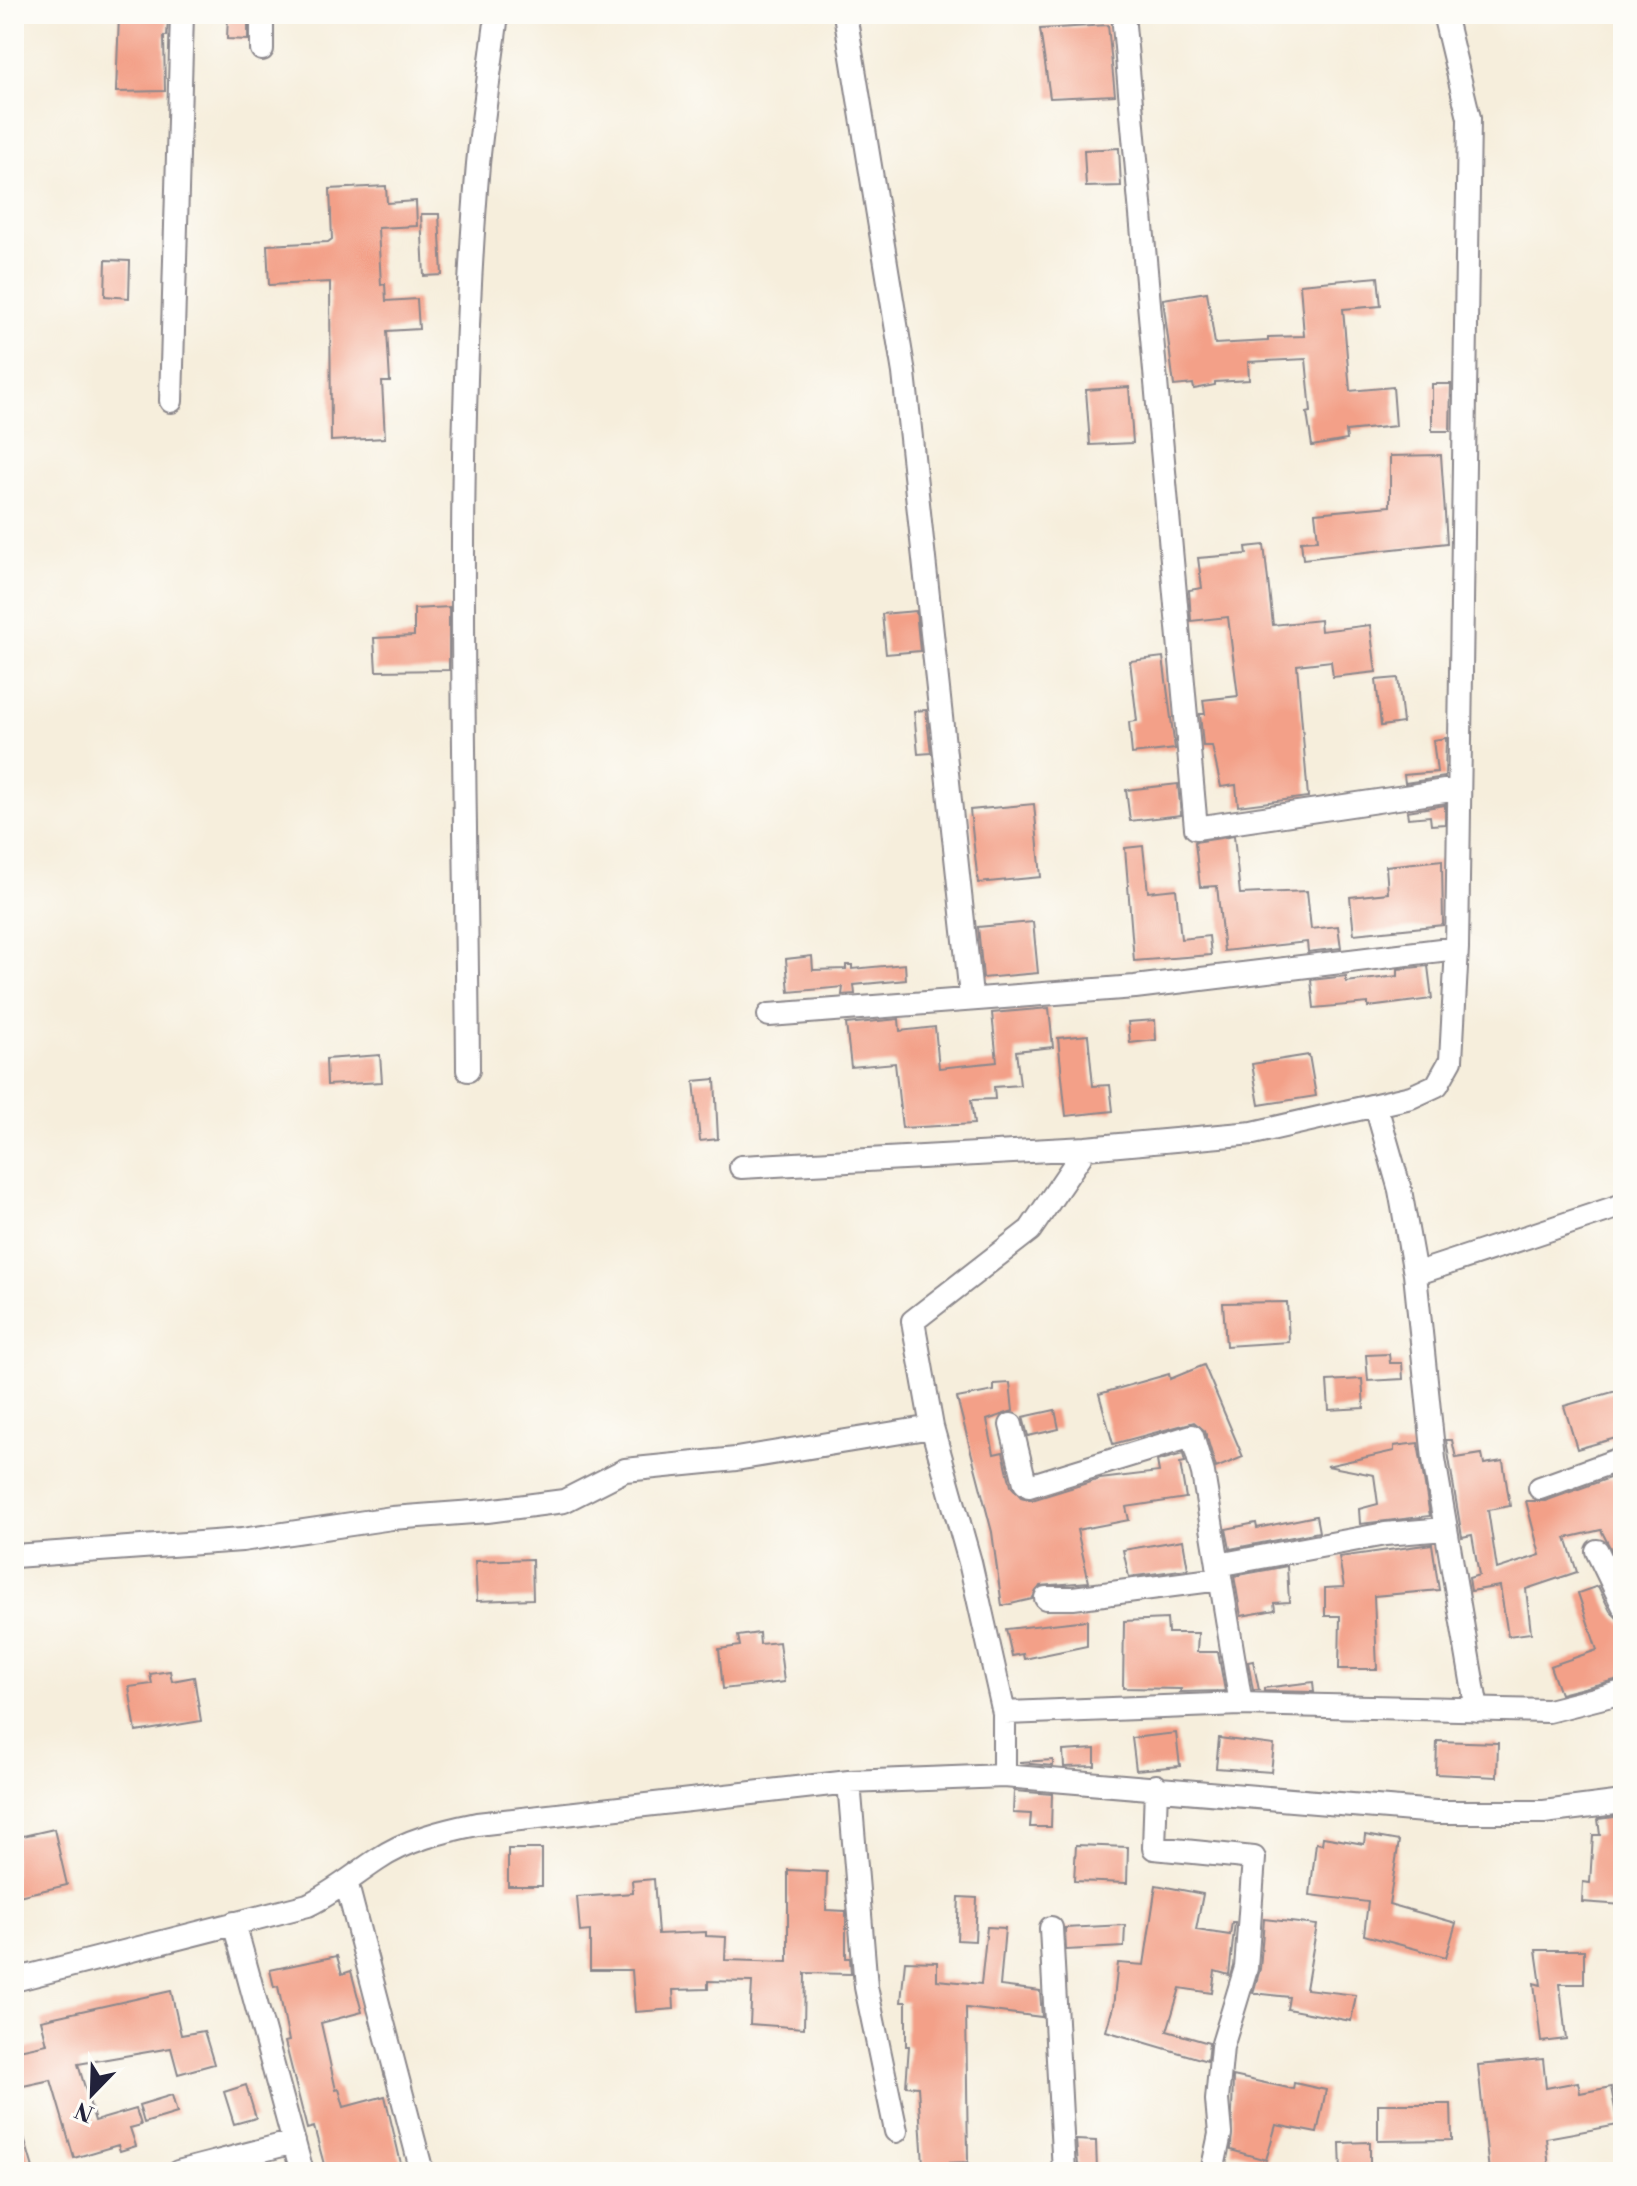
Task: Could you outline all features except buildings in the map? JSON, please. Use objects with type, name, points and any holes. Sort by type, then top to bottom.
[{"type":"street","points":[[171,401],[182,14]]},
{"type":"street","points":[[262,14],[262,49]]},
{"type":"street","points":[[468,1070],[465,520],[468,364],[478,163],[497,14]]},
{"type":"street","points":[[845,14],[904,373],[971,996]]},
{"type":"street","points":[[1123,14],[1196,828],[1458,789]]},
{"type":"street","points":[[741,1167],[1086,1148],[1253,1133],[1411,1097],[1437,1085],[1451,1060],[1457,948],[1469,118],[1444,14]]},
{"type":"street","points":[[769,1015],[971,996],[1135,987],[1457,948]]},
{"type":"street","points":[[1376,1106],[1400,1190],[1415,1274],[1430,1430],[1477,1710]]},
{"type":"street","points":[[1004,1776],[1004,1713],[970,1562],[932,1427],[913,1321],[1030,1230],[1086,1148]]},
{"type":"street","points":[[1415,1274],[1623,1205]]},
{"type":"street","points":[[1011,1425],[1025,1483],[1029,1486],[1192,1436],[1203,1473],[1241,1704]]},
{"type":"street","points":[[14,1556],[242,1540],[392,1518],[564,1501],[625,1470],[736,1459],[932,1427]]},
{"type":"street","points":[[1540,1488],[1623,1458]]},
{"type":"street","points":[[1046,1598],[1073,1598],[1219,1572],[1385,1534],[1445,1529]]},
{"type":"street","points":[[1597,1551],[1623,1605]]},
{"type":"street","points":[[1004,1713],[1241,1704],[1548,1711],[1623,1692]]},
{"type":"street","points":[[14,1980],[308,1905],[347,1885],[378,1859],[435,1833],[477,1824],[849,1782],[1004,1776],[1156,1786],[1436,1812],[1544,1812],[1623,1802]]},
{"type":"street","points":[[849,1782],[866,1987],[896,2131]]},
{"type":"street","points":[[1156,1786],[1154,1848],[1254,1858],[1246,1968],[1222,2047],[1217,2100],[1220,2134],[1212,2172]]},
{"type":"street","points":[[347,1885],[422,2172]]},
{"type":"street","points":[[234,1923],[302,2172]]},
{"type":"street","points":[[1051,1928],[1064,2172]]},
{"type":"street","points":[[178,2172],[294,2142]]}]
